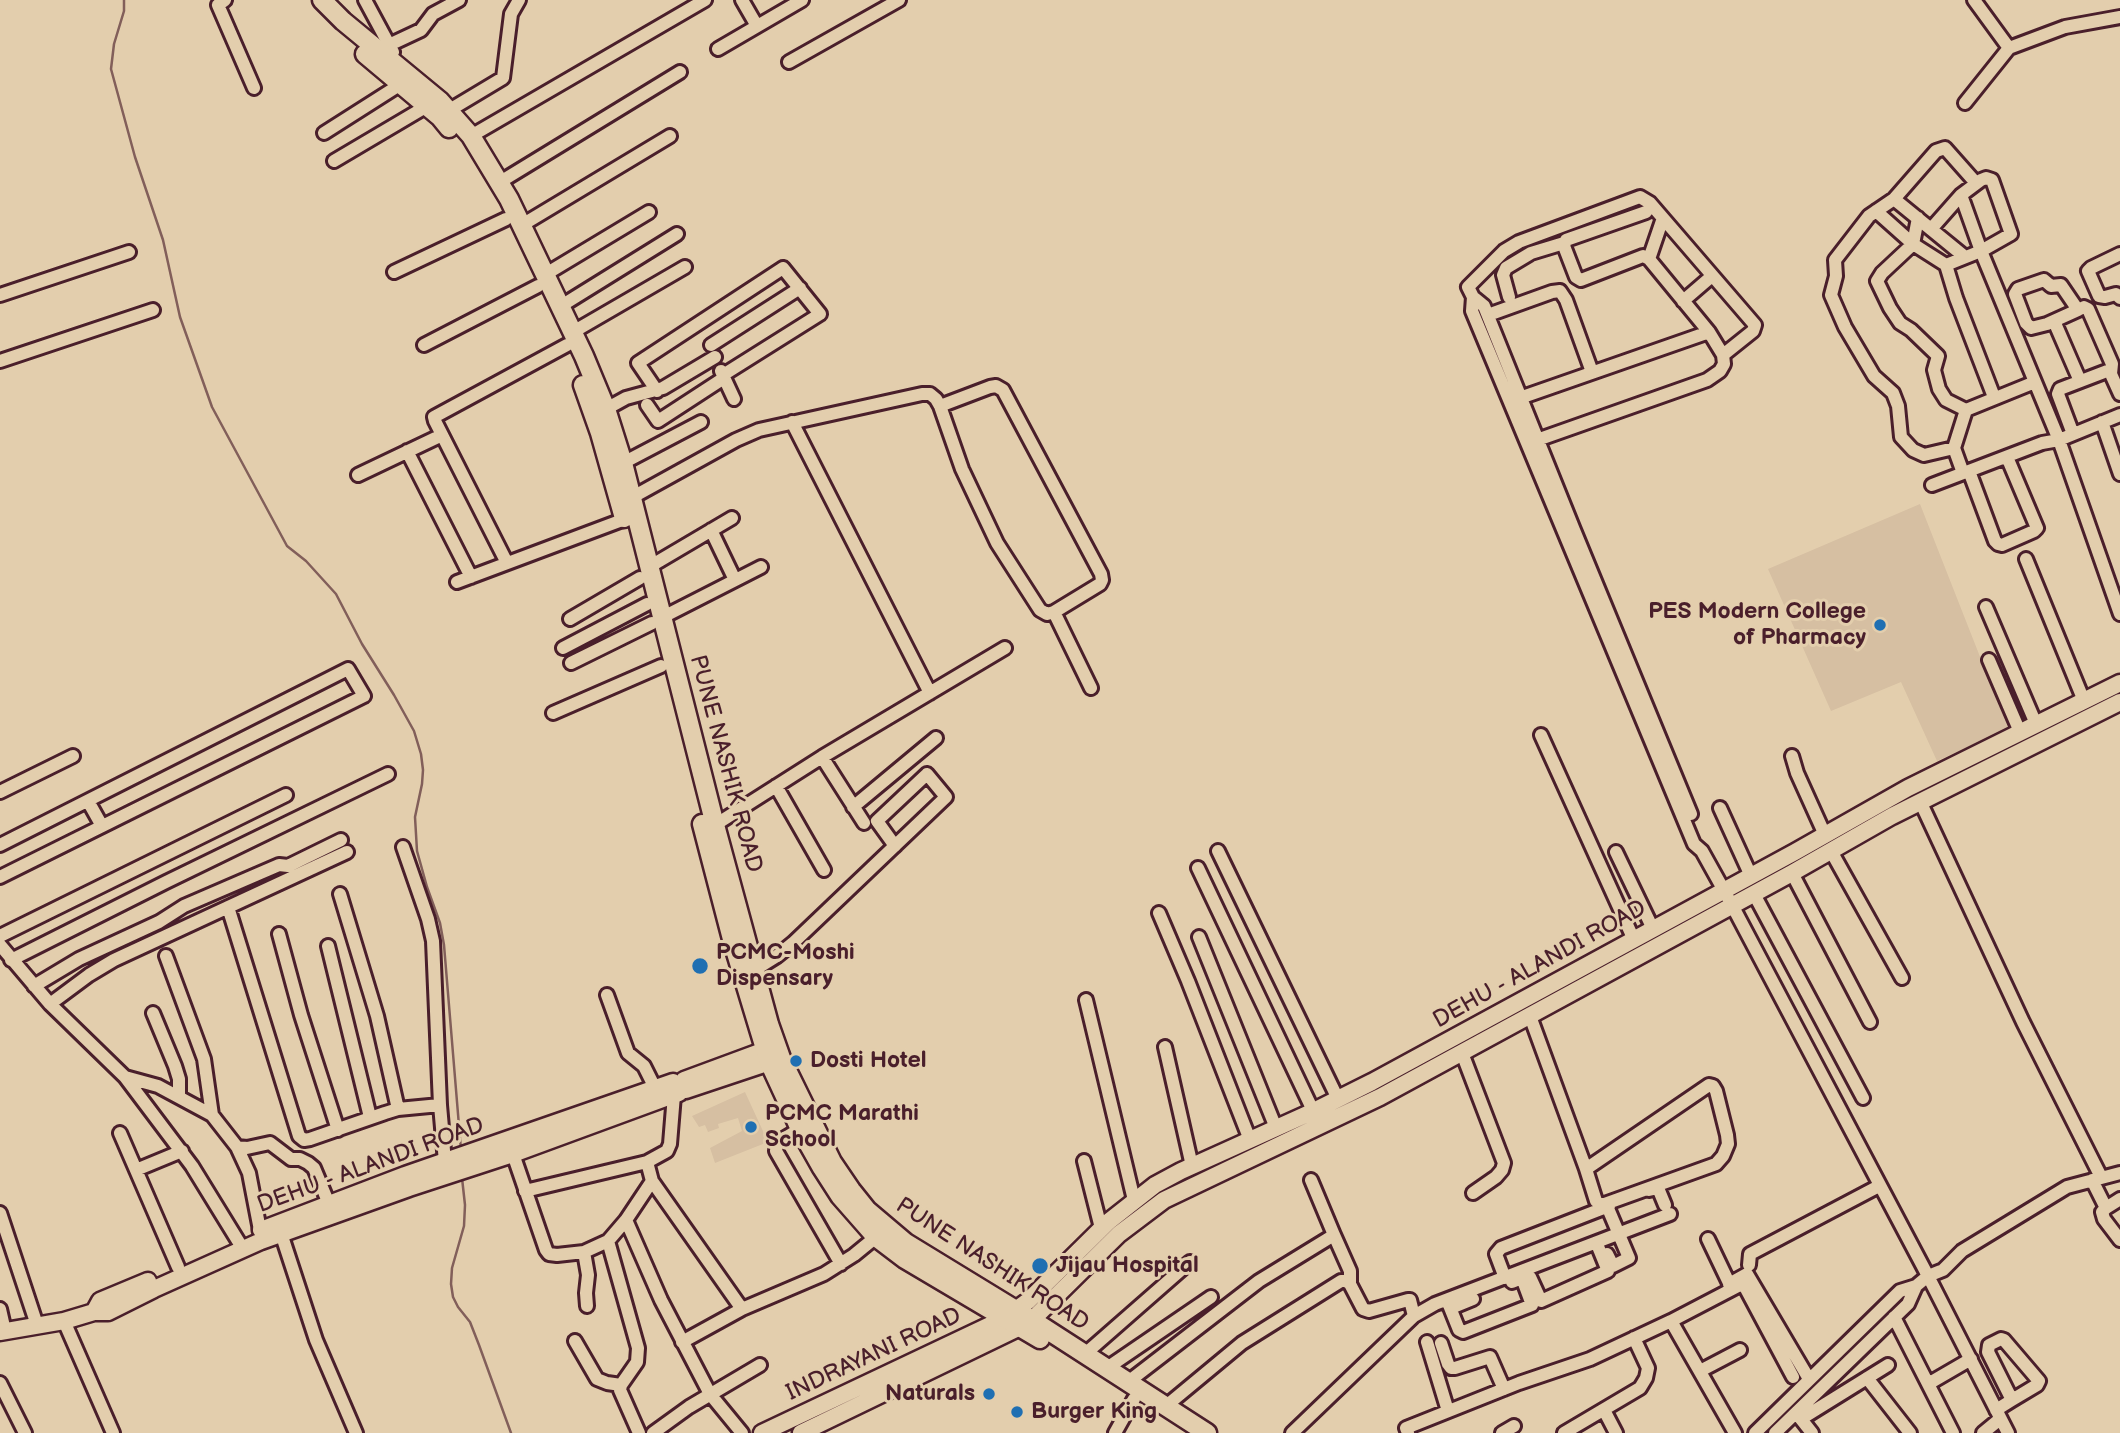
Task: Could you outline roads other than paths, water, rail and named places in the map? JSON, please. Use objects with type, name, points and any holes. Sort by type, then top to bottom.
[{"type":"highway","name":"PUNE NASHIK ROAD","points":[[306,0],[327,22],[401,84],[471,136],[500,181],[514,222],[606,409],[623,463],[656,620],[715,825],[773,1054],[832,1162],[867,1210],[906,1243],[1018,1319],[1131,1390],[1188,1433]]},
{"type":"highway","name":"PUNE NASHIK ROAD","points":[[322,0],[343,21],[399,65],[439,110],[514,222]]},
{"type":"highway","name":"PUNE NASHIK ROAD","points":[[542,280],[561,306],[625,519],[645,572],[647,604],[656,620],[661,666],[733,943],[800,1129],[822,1168],[840,1196],[876,1237],[905,1259],[1085,1354],[1107,1368],[1131,1390],[1166,1406],[1207,1433]]},
{"type":"main road","name":"DEHU - ALANDI ROAD","points":[[1018,1319],[1164,1200],[1317,1119],[1338,1099],[1724,891],[1908,788],[2120,683]]},
{"type":"main road","name":"DEHU - ALANDI ROAD","points":[[1018,1319],[1028,1301],[1101,1228],[1155,1185],[1276,1128],[1317,1119],[1380,1097],[1920,802],[2120,702]]},
{"type":"main road","name":"DEHU - ALANDI ROAD","points":[[3,1331],[64,1321],[94,1312],[108,1312],[241,1245],[260,1230],[279,1229],[513,1154],[773,1054]]},
{"type":"main road","name":"DEHU - ALANDI ROAD","points":[[94,1312],[100,1301],[178,1267],[279,1229],[329,1204],[655,1088],[679,1088]]},
{"type":"main road","name":"INDRAYANI ROAD","points":[[762,1433],[783,1429],[1018,1319]]},
{"type":"main road","name":"INDRAYANI ROAD","points":[[801,1433],[1018,1319]]},
{"type":"street","points":[[225,0],[218,5],[254,88]]},
{"type":"street","points":[[365,0],[399,65]]},
{"type":"street","points":[[389,45],[421,30],[432,14],[459,0]]},
{"type":"street","points":[[334,161],[503,78],[511,14],[519,0]]},
{"type":"street","points":[[471,136],[705,0]]},
{"type":"street","points":[[742,0],[757,26]]},
{"type":"street","points":[[718,49],[802,0]]},
{"type":"street","points":[[789,62],[900,0]]},
{"type":"street","points":[[1974,0],[2009,48]]},
{"type":"street","points":[[1965,103],[2009,48],[2065,27],[2120,17]]},
{"type":"street","points":[[500,181],[680,72]]},
{"type":"street","points":[[324,134],[401,84]]},
{"type":"street","points":[[394,272],[514,222],[670,136]]},
{"type":"street","points":[[1954,447],[1924,455],[1913,450],[1901,437],[1898,406],[1893,393],[1874,376],[1845,327],[1831,295],[1836,276],[1835,260],[1869,216],[1894,199],[1932,155],[1945,148],[1976,183]]},
{"type":"street","points":[[1931,229],[1961,195],[1986,178],[1992,180],[2011,234],[1981,251],[1946,265]]},
{"type":"street","points":[[1961,195],[1981,251],[2059,440],[2120,614]]},
{"type":"street","points":[[1677,794],[1488,315],[1468,287],[1488,264],[1504,251],[1532,236],[1640,197],[1650,203],[1755,325],[1753,331],[1723,355]]},
{"type":"street","points":[[1894,199],[1965,257]]},
{"type":"street","points":[[1876,211],[1913,244],[1946,265],[1994,397]]},
{"type":"street","points":[[424,345],[542,280],[649,212]]},
{"type":"street","points":[[1509,297],[1503,275],[1506,268],[1531,253],[1646,212]]},
{"type":"street","points":[[1649,259],[1663,218]]},
{"type":"street","points":[[1917,218],[1913,244],[1878,281],[1900,323],[1938,356],[1934,370],[1939,389],[1946,400],[1966,410]]},
{"type":"street","points":[[561,306],[677,234]]},
{"type":"street","points":[[1542,439],[1707,380],[1720,372],[1724,364],[1723,355],[1709,332],[1649,259],[1643,256],[1578,280],[1564,243]]},
{"type":"street","points":[[0,295],[129,252]]},
{"type":"street","points":[[2120,254],[2088,271],[2099,296],[2116,294],[2120,298]]},
{"type":"street","points":[[507,563],[434,416],[570,338],[685,267]]},
{"type":"street","points":[[647,405],[658,421],[820,314],[783,268],[638,363],[657,391]]},
{"type":"street","points":[[1683,301],[1712,276]]},
{"type":"street","points":[[2078,310],[2061,285],[2051,286],[2044,280],[2016,291],[2015,297],[2028,327],[2035,328],[2054,321],[2078,310],[2084,307],[2088,309],[2112,365],[2111,374],[2120,394]]},
{"type":"street","points":[[606,409],[626,398],[657,391],[800,288]]},
{"type":"street","points":[[1488,315],[1552,292],[1560,292],[1566,300],[1592,372]]},
{"type":"street","points":[[1473,297],[1472,311],[1542,439],[1694,844],[1702,851],[1732,905],[2008,1433]]},
{"type":"street","points":[[0,361],[153,310]]},
{"type":"street","points":[[2054,321],[2080,381]]},
{"type":"street","points":[[701,322],[734,398]]},
{"type":"street","points":[[1521,397],[1709,332]]},
{"type":"street","points":[[2073,434],[2058,391],[2107,372],[2111,374]]},
{"type":"street","points":[[2007,457],[2037,528],[2001,545],[1995,541],[1954,447],[1966,410],[2035,382]]},
{"type":"street","points":[[631,498],[759,430],[930,394],[940,406],[962,469],[997,543],[1040,610],[1047,614],[1054,612],[1096,587],[1102,580],[1101,574],[1003,390],[996,386],[990,387],[940,406]]},
{"type":"street","points":[[1932,485],[2042,443],[2059,440],[2120,415]]},
{"type":"street","points":[[623,463],[701,422]]},
{"type":"street","points":[[792,422],[930,692]]},
{"type":"street","points":[[2102,422],[2120,474]]},
{"type":"street","points":[[358,475],[442,435]]},
{"type":"street","points":[[407,451],[471,577]]},
{"type":"street","points":[[570,619],[732,518]]},
{"type":"street","points":[[457,582],[625,519]]},
{"type":"street","points":[[711,530],[735,580]]},
{"type":"street","points":[[2026,559],[2084,701]]},
{"type":"street","points":[[571,663],[761,567]]},
{"type":"street","points":[[563,648],[647,604]]},
{"type":"street","points":[[1986,607],[2036,724]]},
{"type":"street","points":[[1054,612],[1091,688]]},
{"type":"street","points":[[715,825],[822,757],[1005,648]]},
{"type":"street","points":[[1989,660],[2020,733]]},
{"type":"street","points":[[553,713],[661,666]]},
{"type":"street","points":[[0,845],[348,669],[364,696],[0,877]]},
{"type":"street","points":[[1541,736],[1634,940]]},
{"type":"street","points":[[853,807],[936,738]]},
{"type":"street","points":[[0,792],[73,756]]},
{"type":"street","points":[[1792,756],[1825,835]]},
{"type":"street","points":[[822,757],[864,823]]},
{"type":"street","points":[[11,960],[388,774]]},
{"type":"street","points":[[753,971],[785,950],[895,846],[946,797],[926,774],[877,821],[895,846]]},
{"type":"street","points":[[776,786],[824,870]]},
{"type":"street","points":[[0,936],[286,795]]},
{"type":"street","points":[[88,800],[102,826]]},
{"type":"street","points":[[1920,802],[2096,1179],[2106,1208]]},
{"type":"street","points":[[1720,808],[1751,876]]},
{"type":"street","points":[[34,986],[79,959],[159,922],[184,906],[279,866],[289,866],[341,840]]},
{"type":"street","points":[[403,847],[433,941],[445,1161]]},
{"type":"street","points":[[1218,851],[1338,1099]]},
{"type":"street","points":[[1831,851],[1902,978]]},
{"type":"street","points":[[50,1003],[114,960],[347,852]]},
{"type":"street","points":[[1616,852],[1653,929]]},
{"type":"street","points":[[1198,868],[1317,1119]]},
{"type":"street","points":[[1791,873],[1870,1022]]},
{"type":"street","points":[[340,894],[377,1016],[398,1109]]},
{"type":"street","points":[[1754,894],[1863,1098]]},
{"type":"street","points":[[228,907],[299,1136],[304,1140],[310,1139],[398,1109],[440,1105]]},
{"type":"street","points":[[1159,913],[1197,1002],[1250,1140]]},
{"type":"street","points":[[279,934],[338,1130]]},
{"type":"street","points":[[1199,937],[1276,1128]]},
{"type":"street","points":[[0,945],[50,1003],[125,1077],[181,1151],[241,1245]]},
{"type":"street","points":[[328,946],[370,1117]]},
{"type":"street","points":[[166,956],[204,1059],[212,1115]]},
{"type":"street","points":[[607,995],[628,1054],[644,1066],[655,1088]]},
{"type":"street","points":[[1086,1000],[1134,1200]]},
{"type":"street","points":[[153,1013],[175,1066],[179,1079],[179,1097]]},
{"type":"street","points":[[1530,1016],[1596,1201],[1602,1205],[1716,1164],[1728,1144],[1716,1091],[1709,1085],[1586,1169]]},
{"type":"street","points":[[1165,1047],[1192,1166]]},
{"type":"street","points":[[1462,1053],[1504,1163],[1496,1177],[1473,1194]]},
{"type":"street","points":[[125,1077],[158,1086],[212,1115],[237,1147],[249,1173],[260,1230]]},
{"type":"street","points":[[525,1191],[647,1162],[667,1151],[679,1088]]},
{"type":"street","points":[[800,1129],[777,1143],[776,1151],[841,1264]]},
{"type":"street","points":[[120,1133],[178,1267]]},
{"type":"street","points":[[237,1147],[247,1148],[270,1143],[291,1159],[308,1163],[314,1168],[329,1204]]},
{"type":"street","points":[[136,1170],[181,1151]]},
{"type":"street","points":[[513,1154],[545,1250],[549,1254],[584,1252],[608,1241],[652,1181]]},
{"type":"street","points":[[1084,1161],[1101,1228]]},
{"type":"street","points":[[647,1162],[652,1181],[742,1309]]},
{"type":"street","points":[[1795,1411],[1810,1379],[1900,1291],[1916,1286],[1928,1276],[1943,1270],[1962,1251],[2067,1187],[2120,1173]]},
{"type":"street","points":[[1311,1180],[1350,1271],[1350,1284]]},
{"type":"street","points":[[1749,1265],[1750,1254],[1879,1186]]},
{"type":"street","points":[[1449,1304],[1505,1278],[1619,1235],[1668,1210],[1659,1189],[1607,1206],[1501,1248],[1496,1254],[1505,1278]]},
{"type":"street","points":[[2120,1199],[2102,1212],[2104,1219],[2120,1240]]},
{"type":"street","points":[[1599,1242],[1613,1266],[1629,1258],[1607,1206]]},
{"type":"street","points":[[0,1213],[37,1325]]},
{"type":"street","points":[[626,1220],[682,1342],[710,1394],[742,1433]]},
{"type":"street","points":[[279,1229],[316,1340],[356,1433]]},
{"type":"street","points":[[1115,1433],[1131,1390],[1259,1281],[1334,1236]]},
{"type":"street","points":[[682,1342],[742,1309],[824,1274],[876,1237]]},
{"type":"street","points":[[1708,1239],[1728,1284],[1747,1274],[1810,1379]]},
{"type":"street","points":[[608,1241],[639,1354],[637,1362],[621,1385],[622,1397],[639,1433]]},
{"type":"street","points":[[1527,1270],[1541,1301],[1608,1271],[1599,1242]]},
{"type":"street","points":[[584,1252],[588,1275],[587,1306]]},
{"type":"street","points":[[1085,1354],[1190,1262]]},
{"type":"street","points":[[1292,1433],[1414,1316],[1522,1278],[1532,1305],[1461,1332],[1449,1304]]},
{"type":"street","points":[[1166,1406],[1242,1343],[1341,1281],[1346,1280],[1350,1284],[1363,1309],[1369,1311],[1410,1300],[1414,1316]]},
{"type":"street","points":[[1408,1433],[1406,1428],[1504,1389],[1569,1367],[1634,1338],[1740,1284],[1745,1287],[1793,1377]]},
{"type":"street","points":[[1775,1433],[1908,1304],[1916,1286]]},
{"type":"street","points":[[1107,1368],[1211,1297]]},
{"type":"street","points":[[0,1309],[3,1331]]},
{"type":"street","points":[[1894,1317],[1953,1433]]},
{"type":"street","points":[[64,1321],[113,1433]]},
{"type":"street","points":[[1671,1321],[1735,1433]]},
{"type":"street","points":[[1564,1433],[1640,1388],[1648,1368],[1634,1338]]},
{"type":"street","points":[[1983,1433],[2012,1400],[2037,1385],[2039,1381],[2001,1339],[1989,1345],[1988,1352],[2012,1400]]},
{"type":"street","points":[[575,1341],[597,1378],[621,1385]]},
{"type":"street","points":[[1448,1411],[1434,1343],[1451,1368],[1490,1357],[1504,1389]]},
{"type":"street","points":[[1700,1371],[1740,1350]]},
{"type":"street","points":[[1928,1384],[1971,1359]]},
{"type":"street","points":[[653,1433],[710,1394],[760,1365]]},
{"type":"street","points":[[1755,1433],[1888,1365]]},
{"type":"street","points":[[1820,1368],[1830,1378]]},
{"type":"street","points":[[1867,1378],[1910,1433]]},
{"type":"street","points":[[0,1383],[25,1433]]},
{"type":"street","points":[[1604,1410],[1616,1433]]},
{"type":"street","points":[[1795,1411],[1812,1433]]},
{"type":"waterway","points":[[124,0],[111,69],[135,157],[163,240],[180,317],[212,407],[287,546],[306,561],[336,594],[362,644],[414,731],[421,754],[422,784],[415,817],[417,851],[440,923],[444,945],[461,1150]]},
{"type":"waterway","points":[[462,1178],[464,1226],[452,1268],[453,1297],[470,1322],[511,1433]]},
{"type":"place","name":"PES Modern College of Pharmacy","points":[[1880,625]]},
{"type":"place","name":"PCMC-Moshi Dispensary","points":[[700,966]]},
{"type":"place","name":"Dosti Hotel","points":[[796,1061]]},
{"type":"place","name":"PCMC Marathi School","points":[[751,1127]]},
{"type":"place","name":"Jijau Hospital","points":[[1040,1266]]},
{"type":"place","name":"Naturals","points":[[989,1394]]},
{"type":"place","name":"Burger King","points":[[1017,1412]]}]
